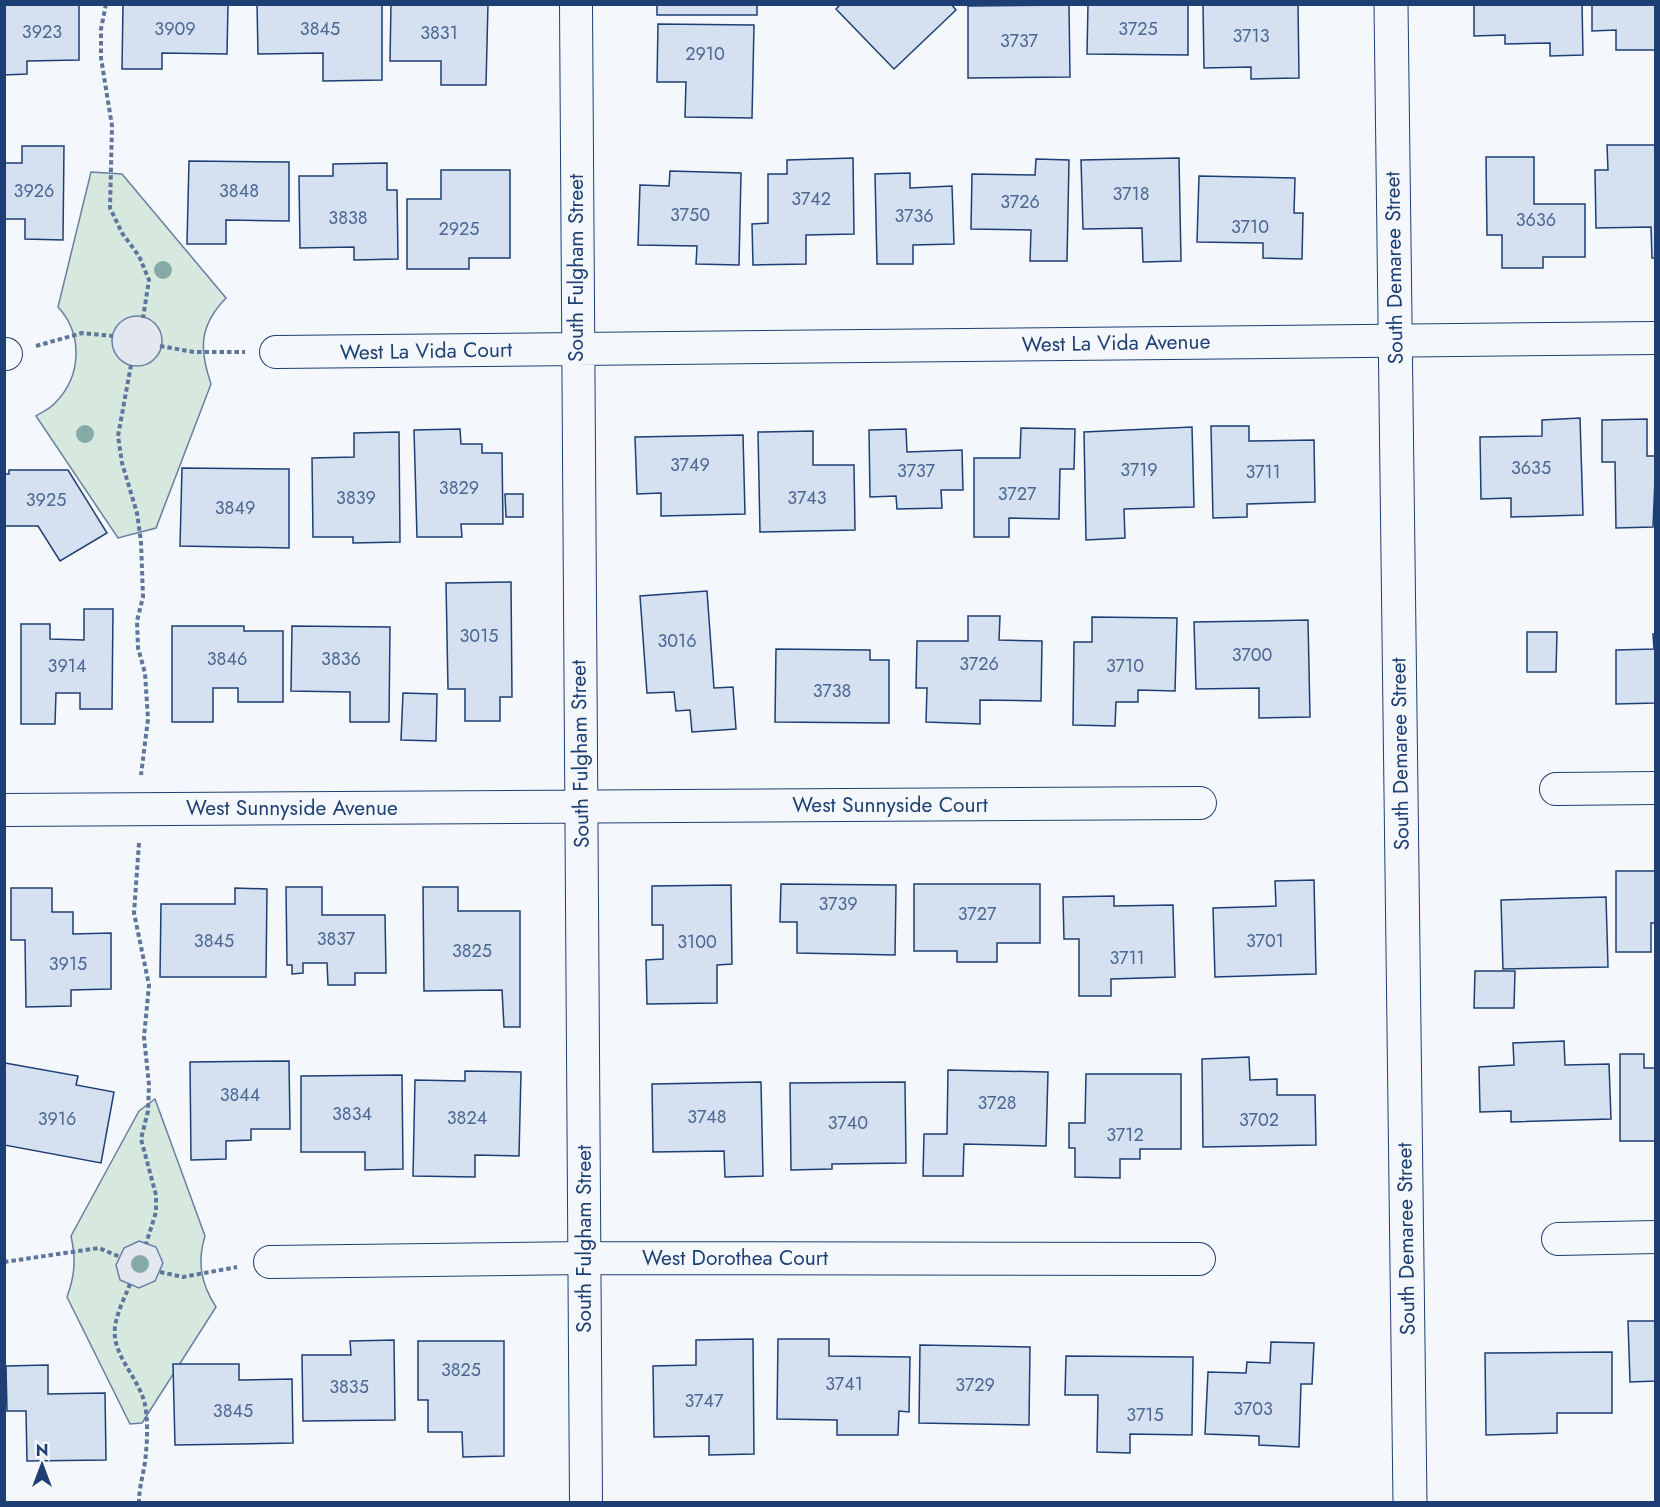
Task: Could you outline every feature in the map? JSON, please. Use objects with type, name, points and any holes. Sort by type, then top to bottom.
[{"type":"main road","name":"South Demaree Street","points":[[1391,4],[1410,1503]]},
{"type":"street","name":"South Fulgham Street","points":[[576,4],[576,349],[586,1503]]},
{"type":"street","name":"West La Vida Avenue","points":[[576,349],[1656,338]]},
{"type":"street","name":"West La Vida Court","points":[[276,352],[576,349]]},
{"type":"street","points":[[1556,789],[1656,788]]},
{"type":"street","name":"West Sunnyside Court","points":[[580,806],[1200,803]]},
{"type":"street","name":"West Sunnyside Avenue","points":[[4,810],[580,806]]},
{"type":"street","points":[[1558,1239],[1656,1237]]},
{"type":"street","name":"West Dorothea Court","points":[[270,1262],[584,1258],[1199,1258]]},
{"type":"path","points":[[106,4],[101,29],[101,58],[112,126],[110,208],[122,233],[139,256],[149,280],[143,318]]},
{"type":"path","points":[[5,354],[82,333],[113,336]]},
{"type":"path","points":[[160,346],[194,352],[276,352]]},
{"type":"path","points":[[131,365],[118,436],[122,463],[137,513],[141,542],[143,597],[137,621],[138,648],[145,673],[148,719],[143,743],[134,913],[149,985],[144,1037],[149,1085],[148,1111],[141,1139],[156,1195],[156,1212],[146,1244]]},
{"type":"path","points":[[4,1262],[99,1248],[120,1257]]},
{"type":"path","points":[[160,1272],[193,1276],[270,1262]]},
{"type":"path","points":[[130,1284],[115,1328],[116,1345],[138,1383],[145,1402],[147,1427],[145,1462],[139,1489],[140,1503]]},
{"type":"shaded area","points":[[91,172],[122,174],[226,298],[211,318],[204,338],[204,360],[211,384],[156,528],[118,538],[36,416],[53,405],[64,392],[74,368],[76,355],[72,330],[58,307]]},
{"type":"shaded area","points":[[137,316],[151,320],[158,327],[162,341],[158,355],[151,362],[137,366],[123,362],[116,355],[112,341],[116,327],[123,320]]},
{"type":"shaded area","points":[[155,1099],[205,1236],[201,1255],[202,1273],[207,1290],[216,1307],[142,1423],[130,1424],[67,1297],[74,1267],[71,1236],[139,1111]]},
{"type":"shaded area","points":[[139,1241],[156,1247],[163,1263],[155,1281],[139,1288],[120,1280],[116,1265],[124,1248]]},
{"type":"building","points":[[4,4],[79,4],[79,60],[27,61],[27,74],[4,75]]},
{"type":"building","points":[[123,4],[228,4],[227,54],[162,53],[162,69],[122,69]]},
{"type":"building","points":[[257,4],[382,4],[382,80],[323,81],[323,53],[258,54]]},
{"type":"building","points":[[391,4],[488,4],[486,85],[441,85],[441,61],[390,61]]},
{"type":"building","points":[[657,4],[757,4],[757,15],[657,15]]},
{"type":"building","points":[[841,4],[951,4],[956,10],[894,69],[836,9]]},
{"type":"building","points":[[1088,4],[1188,4],[1188,55],[1087,54]]},
{"type":"building","points":[[1298,4],[1299,78],[1251,79],[1251,67],[1204,68],[1203,5]]},
{"type":"building","points":[[1474,4],[1582,4],[1583,55],[1550,56],[1550,43],[1505,44],[1505,35],[1474,36]]},
{"type":"building","points":[[1592,4],[1656,4],[1656,50],[1616,50],[1616,30],[1592,31]]},
{"type":"building","points":[[1069,5],[1070,77],[968,78],[968,6]]},
{"type":"building","points":[[658,24],[754,25],[752,118],[685,117],[686,82],[657,82]]},
{"type":"building","points":[[1607,145],[1656,145],[1656,258],[1652,258],[1651,227],[1596,228],[1595,170],[1608,170]]},
{"type":"building","points":[[22,146],[64,146],[63,240],[25,239],[25,219],[4,219],[4,163],[22,163]]},
{"type":"building","points":[[1486,157],[1534,157],[1534,204],[1585,204],[1585,257],[1543,257],[1543,268],[1502,268],[1502,235],[1487,235]]},
{"type":"building","points":[[853,158],[854,234],[806,235],[806,264],[753,265],[752,224],[768,223],[768,174],[787,174],[787,160]]},
{"type":"building","points":[[1179,158],[1181,261],[1143,262],[1142,228],[1083,229],[1081,160]]},
{"type":"building","points":[[1036,159],[1069,160],[1067,261],[1030,261],[1031,230],[971,229],[972,174],[1035,175]]},
{"type":"building","points":[[189,161],[289,162],[289,221],[226,220],[226,244],[187,244]]},
{"type":"building","points":[[387,163],[387,190],[397,190],[398,259],[354,260],[354,247],[300,248],[299,176],[333,176],[333,164]]},
{"type":"building","points":[[441,170],[510,170],[510,258],[469,258],[469,269],[407,269],[407,199],[441,199]]},
{"type":"building","points":[[670,171],[741,173],[739,265],[696,264],[697,246],[638,245],[640,185],[669,186]]},
{"type":"building","points":[[910,173],[910,188],[952,186],[954,244],[913,245],[913,264],[877,264],[875,174]]},
{"type":"building","points":[[1199,176],[1295,178],[1294,213],[1303,213],[1302,259],[1263,258],[1263,243],[1197,242]]},
{"type":"building","points":[[1580,418],[1583,515],[1511,517],[1511,498],[1481,499],[1480,437],[1542,436],[1542,420]]},
{"type":"building","points":[[1647,419],[1647,456],[1656,456],[1653,527],[1616,528],[1615,462],[1602,462],[1602,420]]},
{"type":"building","points":[[1211,426],[1249,426],[1249,441],[1314,440],[1315,502],[1247,504],[1247,517],[1213,518]]},
{"type":"building","points":[[1192,427],[1194,507],[1124,509],[1125,538],[1086,540],[1084,432]]},
{"type":"building","points":[[1021,428],[1075,429],[1074,469],[1060,469],[1059,519],[1009,518],[1009,537],[974,537],[974,458],[1020,458]]},
{"type":"building","points":[[460,429],[461,444],[482,444],[482,453],[502,453],[503,524],[461,524],[462,537],[417,537],[414,430]]},
{"type":"building","points":[[906,429],[907,452],[962,450],[963,490],[941,490],[942,508],[897,509],[896,496],[870,497],[869,430]]},
{"type":"building","points":[[813,431],[813,465],[854,465],[855,530],[760,532],[758,432]]},
{"type":"building","points":[[399,432],[400,542],[353,543],[353,537],[313,537],[312,458],[354,457],[354,433]]},
{"type":"building","points":[[743,435],[745,514],[661,516],[661,493],[637,494],[635,437]]},
{"type":"building","points":[[182,468],[289,469],[289,548],[180,546]]},
{"type":"building","points":[[9,470],[68,470],[107,533],[60,561],[38,526],[4,526],[4,474],[9,474]]},
{"type":"building","points":[[505,494],[523,494],[523,517],[506,517]]},
{"type":"building","points":[[511,582],[512,697],[500,697],[500,721],[465,721],[465,689],[448,689],[446,583]]},
{"type":"building","points":[[707,591],[714,688],[733,687],[736,729],[692,732],[690,710],[676,711],[674,692],[647,693],[640,596]]},
{"type":"building","points":[[84,609],[113,609],[112,709],[80,709],[80,693],[56,693],[55,724],[21,724],[21,624],[50,624],[50,639],[84,640]]},
{"type":"building","points":[[968,616],[1000,616],[999,640],[1042,641],[1041,701],[980,700],[980,724],[926,722],[927,688],[916,688],[917,641],[968,641]]},
{"type":"building","points":[[1092,617],[1177,618],[1175,691],[1138,690],[1138,702],[1116,702],[1115,726],[1073,725],[1074,642],[1092,642]]},
{"type":"building","points":[[1308,620],[1310,717],[1259,718],[1259,688],[1196,689],[1194,622]]},
{"type":"building","points":[[172,626],[244,626],[244,631],[283,631],[283,702],[238,702],[238,688],[213,688],[213,722],[172,722]]},
{"type":"building","points":[[292,626],[390,627],[389,722],[350,722],[350,692],[291,691]]},
{"type":"building","points":[[1527,632],[1557,632],[1556,672],[1527,672]]},
{"type":"building","points":[[1653,634],[1656,634],[1656,703],[1616,704],[1616,650],[1654,649]]},
{"type":"building","points":[[776,649],[870,650],[870,660],[889,660],[889,723],[775,722]]},
{"type":"building","points":[[403,693],[437,694],[436,741],[401,740]]},
{"type":"building","points":[[1616,871],[1656,871],[1656,923],[1651,923],[1651,952],[1616,952]]},
{"type":"building","points":[[1314,880],[1316,974],[1215,977],[1213,908],[1276,906],[1275,881]]},
{"type":"building","points":[[781,884],[896,885],[895,955],[797,953],[797,922],[780,922]]},
{"type":"building","points":[[914,884],[1040,884],[1040,943],[997,943],[997,962],[957,962],[957,951],[914,951]]},
{"type":"building","points":[[731,885],[732,964],[717,965],[717,1003],[647,1004],[646,960],[663,959],[663,925],[652,925],[652,886]]},
{"type":"building","points":[[286,887],[322,887],[322,915],[385,915],[386,973],[355,973],[355,985],[328,985],[327,963],[303,963],[303,973],[292,974],[292,965],[287,965]]},
{"type":"building","points":[[423,887],[458,887],[458,911],[520,911],[520,1027],[504,1027],[502,990],[424,991]]},
{"type":"building","points":[[11,888],[52,888],[52,912],[73,912],[73,934],[111,933],[111,989],[71,990],[71,1006],[26,1007],[25,940],[11,940]]},
{"type":"building","points":[[235,888],[267,889],[266,977],[160,977],[161,904],[235,904]]},
{"type":"building","points":[[1114,896],[1114,906],[1173,905],[1175,977],[1111,979],[1111,996],[1079,996],[1079,939],[1064,939],[1063,897]]},
{"type":"building","points":[[1606,897],[1608,967],[1503,969],[1501,900]]},
{"type":"building","points":[[1475,971],[1515,971],[1514,1008],[1474,1008]]},
{"type":"building","points":[[1564,1041],[1565,1065],[1609,1064],[1611,1119],[1511,1122],[1511,1111],[1480,1112],[1479,1067],[1514,1065],[1513,1043]]},
{"type":"building","points":[[1620,1054],[1644,1054],[1644,1068],[1656,1068],[1656,1141],[1620,1141]]},
{"type":"building","points":[[1249,1057],[1250,1080],[1277,1079],[1277,1095],[1315,1095],[1316,1145],[1203,1147],[1202,1059]]},
{"type":"building","points":[[289,1061],[290,1129],[251,1129],[251,1140],[226,1141],[226,1159],[191,1160],[190,1062]]},
{"type":"building","points":[[5,1063],[78,1076],[76,1085],[114,1092],[101,1163],[4,1145]]},
{"type":"building","points":[[948,1070],[1048,1072],[1046,1146],[964,1144],[963,1176],[923,1176],[924,1134],[947,1134]]},
{"type":"building","points":[[465,1071],[521,1072],[519,1156],[475,1155],[475,1177],[413,1176],[415,1080],[465,1081]]},
{"type":"building","points":[[1086,1074],[1181,1074],[1181,1149],[1140,1149],[1140,1159],[1120,1159],[1120,1178],[1075,1177],[1075,1148],[1069,1148],[1069,1123],[1085,1123]]},
{"type":"building","points":[[402,1075],[403,1169],[365,1170],[365,1152],[301,1152],[301,1076]]},
{"type":"building","points":[[761,1082],[763,1176],[725,1177],[724,1151],[653,1152],[652,1084]]},
{"type":"building","points":[[905,1082],[906,1163],[832,1164],[832,1169],[791,1170],[790,1083]]},
{"type":"building","points":[[1628,1321],[1656,1321],[1656,1381],[1630,1382]]},
{"type":"building","points":[[753,1339],[754,1454],[709,1455],[709,1436],[654,1437],[653,1366],[696,1365],[696,1340]]},
{"type":"building","points":[[778,1339],[829,1339],[829,1356],[910,1357],[909,1412],[899,1411],[898,1435],[837,1435],[837,1420],[777,1419]]},
{"type":"building","points":[[394,1340],[395,1420],[303,1421],[302,1355],[351,1355],[350,1341]]},
{"type":"building","points":[[418,1341],[504,1341],[504,1456],[463,1457],[462,1432],[428,1432],[428,1400],[418,1400]]},
{"type":"building","points":[[1271,1342],[1314,1343],[1312,1384],[1301,1384],[1299,1447],[1259,1445],[1259,1436],[1205,1434],[1208,1372],[1246,1373],[1247,1362],[1270,1363]]},
{"type":"building","points":[[920,1345],[1030,1347],[1029,1425],[919,1423]]},
{"type":"building","points":[[1612,1352],[1612,1413],[1557,1413],[1557,1433],[1486,1435],[1485,1353]]},
{"type":"building","points":[[1066,1356],[1193,1357],[1192,1435],[1130,1434],[1130,1453],[1097,1452],[1098,1395],[1065,1395]]},
{"type":"building","points":[[173,1364],[239,1364],[239,1380],[292,1379],[293,1443],[175,1445]]},
{"type":"building","points":[[48,1365],[48,1394],[105,1393],[106,1460],[27,1461],[26,1411],[7,1411],[6,1366]]}]
